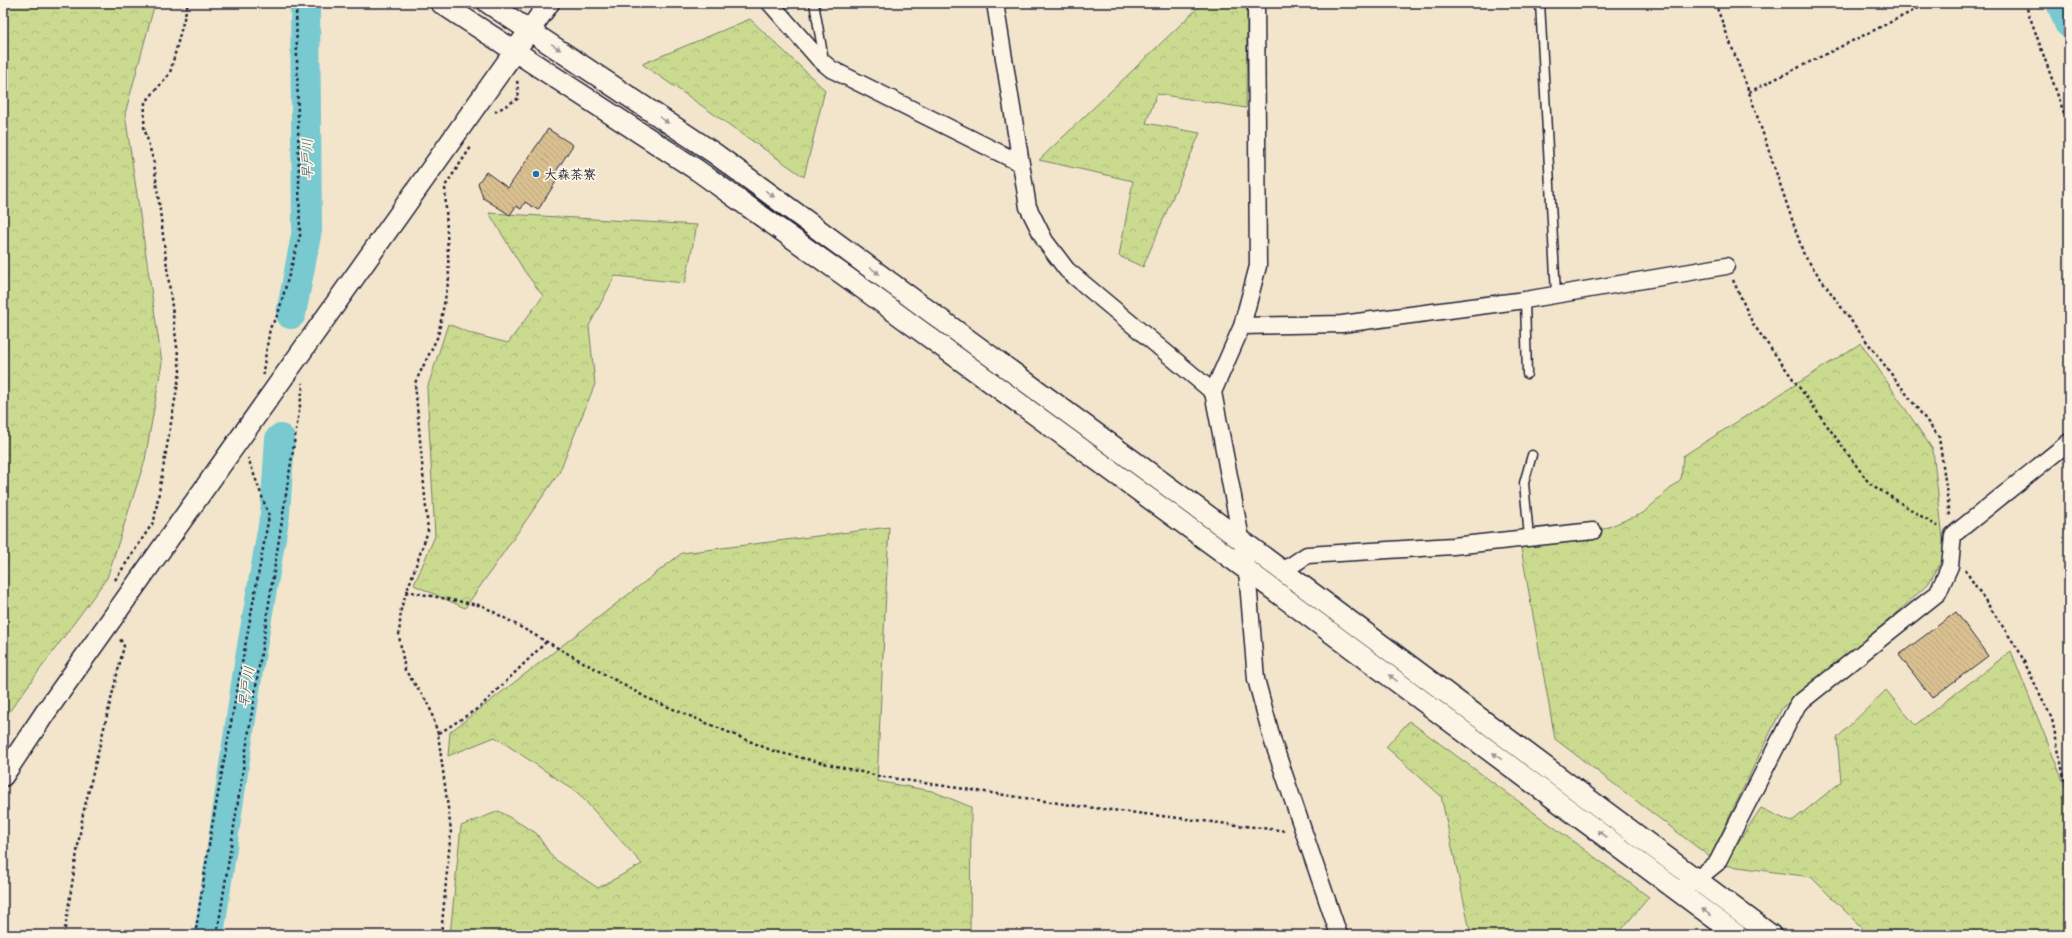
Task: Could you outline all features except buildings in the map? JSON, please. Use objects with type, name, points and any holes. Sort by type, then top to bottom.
[{"type":"street","points":[[441,3],[515,49],[697,170],[873,296],[1247,570],[1737,935]]},
{"type":"street","points":[[488,3],[714,153],[1241,540],[1772,935]]},
{"type":"street","points":[[3,776],[271,394],[549,3]]},
{"type":"street","points":[[770,3],[819,60],[831,69],[1020,163]]},
{"type":"street","points":[[995,3],[1028,207],[1045,240],[1067,270],[1213,392]]},
{"type":"street","points":[[1256,3],[1258,266],[1242,326],[1213,392],[1247,570],[1256,679],[1273,742],[1339,935]]},
{"type":"street","points":[[1242,326],[1342,324],[1525,300],[1726,266]]},
{"type":"street","points":[[1677,890],[1697,879],[1717,863],[1798,704],[1938,593],[1950,566],[1953,535],[2069,442]]},
{"type":"street","points":[[1282,571],[1307,555],[1453,546],[1593,531]]},
{"type":"lane","points":[[814,3],[823,54],[819,60]]},
{"type":"lane","points":[[1540,3],[1556,294]]},
{"type":"lane","points":[[1525,300],[1527,374]]},
{"type":"lane","points":[[1530,537],[1524,484],[1532,455]]},
{"type":"path","points":[[111,586],[154,521],[180,371],[154,163],[144,127],[145,103],[170,73],[188,3]]},
{"type":"path","points":[[271,394],[263,371],[270,328],[278,314],[300,236],[296,3]]},
{"type":"path","points":[[1715,3],[1749,92],[1804,255],[1938,437],[1953,535]]},
{"type":"path","points":[[1749,92],[1929,3]]},
{"type":"path","points":[[2025,3],[2069,126]]},
{"type":"path","points":[[494,112],[519,98],[517,77]]},
{"type":"path","points":[[441,935],[451,830],[438,734],[428,705],[405,670],[398,636],[401,608],[428,531],[416,383],[438,336],[449,278],[445,186],[474,143]]},
{"type":"path","points":[[1726,266],[1753,324],[1870,483],[1953,535]]},
{"type":"path","points":[[217,935],[303,386],[294,362]]},
{"type":"path","points":[[195,935],[211,832],[269,516],[240,438]]},
{"type":"path","points":[[1950,566],[1964,568],[2019,651],[2052,719],[2064,778],[2069,786]]},
{"type":"path","points":[[406,591],[483,606],[647,698],[773,751],[886,777],[1078,806],[1305,833]]},
{"type":"path","points":[[64,935],[83,814],[124,646],[110,622]]},
{"type":"path","points":[[438,734],[480,707],[547,641]]},
{"type":"green space","points":[[3,3],[155,3],[125,114],[162,363],[145,460],[107,578],[3,720]]},
{"type":"green space","points":[[1203,3],[1247,3],[1246,108],[1157,94],[1146,123],[1200,133],[1143,267],[1119,256],[1133,181],[1039,160]]},
{"type":"green space","points":[[750,19],[825,90],[804,177],[642,64]]},
{"type":"green space","points":[[489,213],[697,225],[685,283],[615,276],[589,326],[595,384],[559,473],[465,608],[414,585],[435,536],[427,389],[448,324],[473,334],[508,343],[543,296],[525,272]]},
{"type":"green space","points":[[1861,343],[1933,450],[1945,556],[1928,584],[1897,613],[1782,708],[1710,857],[1555,739],[1521,548],[1596,532],[1643,513],[1681,479],[1683,456]]},
{"type":"green space","points":[[889,527],[877,781],[932,791],[971,807],[970,935],[450,935],[461,826],[499,811],[536,833],[553,858],[598,888],[642,864],[578,793],[495,737],[448,756],[450,732],[682,553]]},
{"type":"green space","points":[[2011,651],[2069,796],[2069,935],[1869,935],[1811,877],[1723,865],[1761,808],[1791,822],[1841,782],[1837,738],[1886,690],[1915,725]]},
{"type":"green space","points":[[1409,721],[1649,897],[1617,935],[1471,935],[1441,796],[1386,747]]},
{"type":"waterway","name":"早戸川","points":[[291,314],[307,230],[305,3]]},
{"type":"waterway","points":[[2061,3],[2069,23]]},
{"type":"waterway","name":"早戸川","points":[[209,935],[249,664],[275,514],[280,439]]},
{"type":"place","name":"大森茶寮","points":[[536,174]]}]
